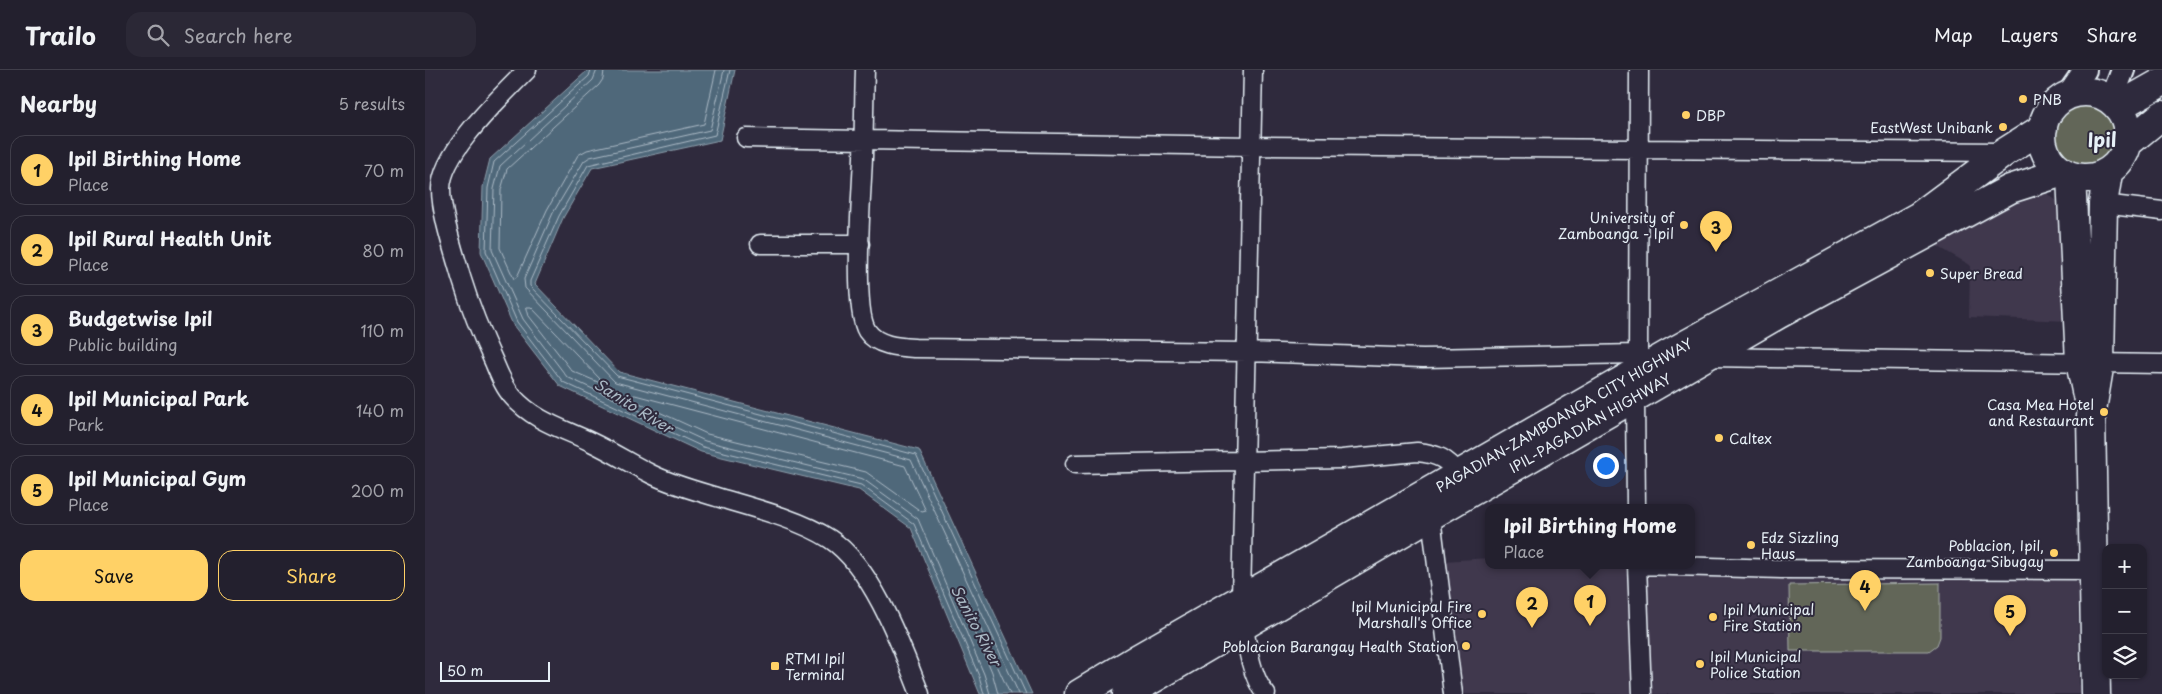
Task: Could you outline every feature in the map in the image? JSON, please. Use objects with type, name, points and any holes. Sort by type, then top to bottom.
[{"type":"main road","points":[[2115,104],[2162,82]]},
{"type":"main road","points":[[2129,142],[2127,123],[2115,104],[2094,93],[2085,92],[2067,96],[2053,106],[2048,113],[2042,137],[2050,160],[2067,174],[2090,178],[2108,172],[2121,159],[2129,142],[2162,115]]},
{"type":"main road","name":"PAGADIAN-ZAMBOANGA CITY HIGHWAY","points":[[1079,694],[1241,599],[1429,505],[1461,475],[1637,375],[1667,355],[1876,251],[1919,216],[2005,152],[2043,128]]},
{"type":"main road","points":[[2096,694],[2090,362],[2103,204],[2108,172]]},
{"type":"main road","points":[[2067,174],[2090,362]]},
{"type":"main road","name":"IPIL-PAGADIAN HIGHWAY","points":[[1127,694],[1243,626],[1429,505],[1637,375],[1704,357],[1876,251],[2009,189],[2067,174]]},
{"type":"street","points":[[527,70],[493,106],[452,156],[442,176],[441,188],[444,211],[465,290],[479,330],[504,385],[523,406],[546,422],[602,447],[652,474],[677,485],[763,511],[831,539],[847,554],[874,592],[901,644],[920,694]]},
{"type":"street","points":[[865,70],[860,299],[863,322],[874,338],[886,344],[915,348],[1247,352],[1423,358],[1637,375]]},
{"type":"street","points":[[1253,70],[1241,599],[1243,626],[1255,675],[1260,688],[1266,694]]},
{"type":"street","points":[[1636,504],[1639,70]]},
{"type":"street","points":[[2067,96],[2085,70]]},
{"type":"street","points":[[2115,104],[2123,70]]},
{"type":"street","points":[[745,138],[1252,146],[2005,152]]},
{"type":"street","points":[[2103,204],[2162,211]]},
{"type":"street","points":[[760,244],[860,244]]},
{"type":"street","points":[[1667,355],[2162,364]]},
{"type":"street","points":[[1075,464],[1342,459],[1417,452],[1428,453],[1447,460],[1461,475]]},
{"type":"street","points":[[1429,505],[1453,694]]},
{"type":"street","points":[[1695,567],[1782,569],[2093,570]]},
{"type":"street","points":[[1637,569],[1642,694]]},
{"type":"shaded area","points":[[2032,189],[2046,193],[2057,201],[2066,212],[2070,321],[1969,317],[1970,265],[1930,242]]},
{"type":"shaded area","points":[[1485,558],[1485,569],[1628,569],[1635,694],[1457,694],[1444,561]]},
{"type":"shaded area","points":[[1647,574],[2078,578],[2079,694],[1650,694]]},
{"type":"green space","points":[[2085,105],[2102,110],[2110,118],[2115,135],[2110,152],[2102,160],[2085,165],[2068,160],[2060,152],[2055,135],[2060,118],[2068,110]]},
{"type":"green space","points":[[1940,583],[1940,637],[1937,645],[1929,651],[1790,651],[1789,585]]},
{"type":"water","name":"Sanito River","points":[[588,70],[735,70],[720,140],[592,168],[563,218],[535,284],[619,372],[919,450],[1032,694],[980,694],[911,528],[859,490],[701,452],[560,386],[513,325],[481,252],[483,187],[490,159]]},
{"type":"place","name":"PNB","points":[[2023,99]]},
{"type":"place","name":"DBP","points":[[1686,115]]},
{"type":"place","name":"EastWest Unibank","points":[[2003,127]]},
{"type":"place","name":"University of Zamboanga - Ipil","points":[[1684,225]]},
{"type":"place","name":"Budgetwise Ipil","points":[[1716,252]]},
{"type":"place","name":"Super Bread","points":[[1930,273]]},
{"type":"place","name":"Casa Mea Hotel and Restaurant","points":[[2104,412]]},
{"type":"place","name":"Caltex","points":[[1719,438]]},
{"type":"place","name":"Edz Sizzling Haus","points":[[1751,545]]},
{"type":"place","name":"Poblacion, Ipil, Zamboanga Sibugay","points":[[2054,553]]},
{"type":"place","name":"Ipil Municipal Park","points":[[1865,611]]},
{"type":"place","name":"Ipil Municipal Fire Marshall's Office","points":[[1482,614]]},
{"type":"place","name":"Ipil Municipal Fire Station","points":[[1713,617]]},
{"type":"place","name":"Ipil Birthing Home","points":[[1590,626]]},
{"type":"place","name":"Ipil Rural Health Unit","points":[[1532,628]]},
{"type":"place","name":"Ipil Municipal Gym","points":[[2010,636]]},
{"type":"place","name":"Poblacion Barangay Health Station","points":[[1466,646]]},
{"type":"place","name":"Ipil Municipal Police Station","points":[[1700,664]]},
{"type":"place","name":"RTMI Ipil Terminal","points":[[775,666]]},
{"type":"district","name":"Ipil","points":[[2102,139]]}]
